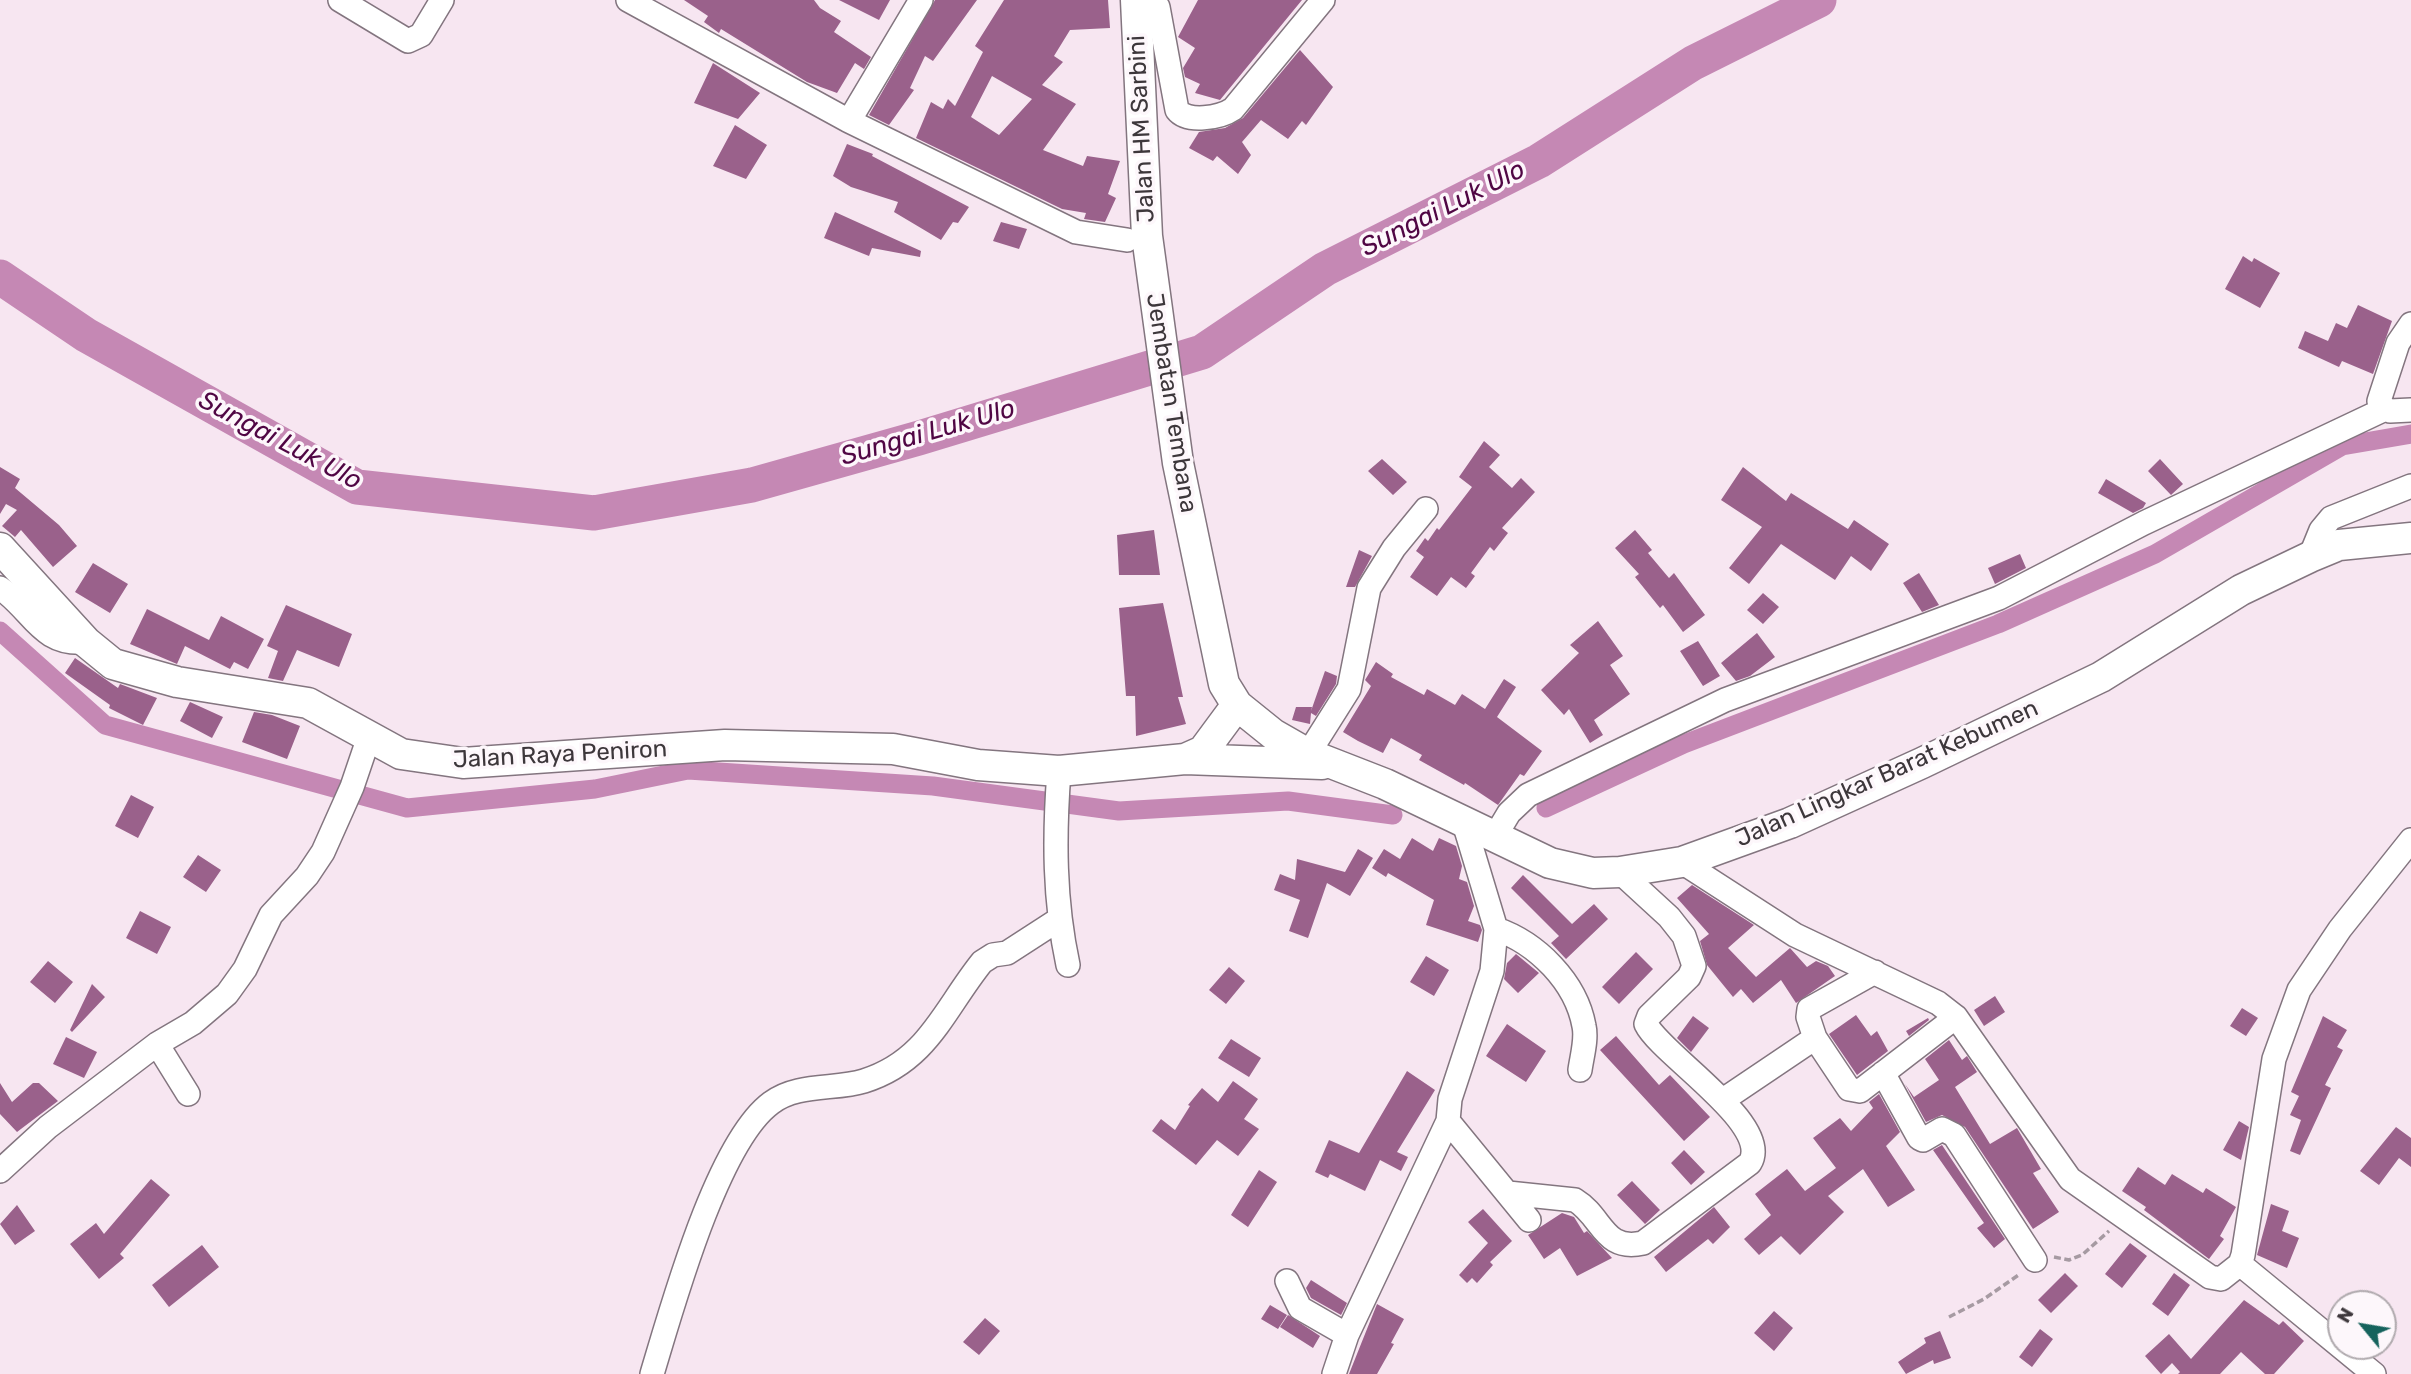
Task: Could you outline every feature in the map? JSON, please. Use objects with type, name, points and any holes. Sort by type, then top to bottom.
[{"type":"main road","name":"Jalan HM Sarbini","points":[[1136,0],[1143,179],[1139,249]]},
{"type":"main road","name":"Jembatan Tembana","points":[[1139,249],[1194,548]]},
{"type":"main road","name":"Jalan Lingkar Barat Kebumen","points":[[1194,548],[1216,655],[1224,684],[1237,705],[1273,734],[1308,754],[1338,764],[1494,838],[1522,847],[1550,863],[1593,873],[1620,872],[1682,862],[1790,823],[2101,677],[2241,590],[2310,557],[2339,545],[2411,538]]},
{"type":"main road","name":"Jalan Raya Peniron","points":[[0,548],[86,642],[113,664],[142,674],[308,703],[370,734],[401,754],[463,763],[725,745],[894,749],[978,765],[1059,771],[1185,760],[1338,764]]},
{"type":"main road","points":[[1185,760],[1203,751],[1237,705]]},
{"type":"street","points":[[340,0],[408,41],[421,35],[442,0]]},
{"type":"street","points":[[628,0],[849,121],[1076,232],[1139,249]]},
{"type":"street","points":[[849,121],[921,0]]},
{"type":"street","points":[[1151,0],[1158,7],[1177,110],[1185,117],[1223,114],[1233,109],[1323,0]]},
{"type":"street","points":[[2385,409],[2379,401],[2392,360],[2411,324]]},
{"type":"street","points":[[1494,838],[1508,813],[1528,794],[1725,700],[1999,598],[2144,523],[2385,409],[2411,410]]},
{"type":"street","points":[[2310,557],[2321,530],[2331,518],[2411,486]]},
{"type":"street","points":[[1308,754],[1349,689],[1369,588],[1394,548],[1426,509]]},
{"type":"street","points":[[0,588],[48,634],[66,644],[86,642]]},
{"type":"street","points":[[0,1171],[48,1127],[157,1044],[192,1023],[227,994],[245,969],[271,915],[307,876],[336,825],[370,734]]},
{"type":"street","points":[[1059,771],[1054,831],[1058,920],[1068,965]]},
{"type":"street","points":[[1334,1374],[1346,1335],[1448,1121],[1450,1099],[1492,971],[1496,929],[1464,822]]},
{"type":"street","points":[[1682,862],[1795,935],[1938,1003],[1956,1017],[2070,1179],[2210,1277],[2221,1279],[2240,1264],[2274,1059],[2300,990],[2340,929],[2411,839]]},
{"type":"street","points":[[1508,1193],[1575,1200],[1619,1245],[1643,1243],[1750,1163],[1754,1156],[1752,1142],[1723,1100],[1646,1024],[1649,1016],[1689,977],[1694,966],[1684,936],[1669,917],[1620,872]]},
{"type":"street","points":[[652,1374],[682,1276],[709,1205],[735,1150],[758,1114],[774,1101],[792,1093],[862,1081],[901,1063],[928,1041],[982,962],[993,955],[1007,953],[1058,920]]},
{"type":"street","points":[[1496,929],[1533,946],[1568,987],[1580,1009],[1585,1029],[1580,1070]]},
{"type":"street","points":[[1875,972],[1809,1009],[1808,1017],[1815,1038],[1849,1089],[1860,1091],[1956,1017]]},
{"type":"street","points":[[1723,1100],[1815,1038]]},
{"type":"street","points":[[157,1044],[188,1094]]},
{"type":"street","points":[[1883,1073],[1919,1138],[1923,1140],[1942,1129],[1954,1135],[2035,1260]]},
{"type":"street","points":[[1448,1121],[1530,1220]]},
{"type":"street","points":[[2240,1264],[2374,1374]]},
{"type":"street","points":[[1287,1281],[1300,1308],[1346,1335]]},
{"type":"building","points":[[684,0],[814,0],[820,8],[841,21],[834,32],[871,57],[864,69],[855,63],[837,93],[807,82],[721,29],[719,33],[704,22],[708,16]]},
{"type":"building","points":[[839,0],[890,0],[879,20]]},
{"type":"building","points":[[935,0],[977,0],[933,61],[925,56],[910,88],[914,90],[889,125],[869,115]]},
{"type":"building","points":[[1004,0],[1108,0],[1110,28],[1070,30],[1054,56],[1063,62],[1042,85],[1076,104],[1043,150],[1083,166],[1087,156],[1120,161],[1108,194],[1116,198],[1105,222],[1084,219],[1086,213],[1062,209],[916,138],[931,102],[943,109],[948,99],[955,106],[983,52],[975,46]],"holes":[[[992,76],[1032,99],[999,135],[971,117]]]},
{"type":"building","points":[[1198,0],[1302,0],[1220,100],[1195,93],[1200,84],[1185,77],[1183,68],[1195,48],[1178,37]]},
{"type":"building","points":[[1300,50],[1333,87],[1306,125],[1302,121],[1288,139],[1261,120],[1242,142],[1251,155],[1238,174],[1217,156],[1213,161],[1189,148],[1199,132],[1225,128],[1243,118]]},
{"type":"building","points":[[713,63],[760,93],[738,119],[694,103]]},
{"type":"building","points":[[735,125],[767,145],[746,179],[713,166]]},
{"type":"building","points":[[847,144],[873,154],[872,156],[969,207],[958,223],[953,222],[941,240],[894,212],[898,202],[851,187],[833,176]]},
{"type":"building","points":[[835,212],[921,251],[920,257],[872,248],[869,256],[824,238]]},
{"type":"building","points":[[1001,222],[1027,229],[1019,249],[993,241]]},
{"type":"building","points":[[2243,256],[2252,262],[2254,258],[2280,273],[2260,308],[2225,289]]},
{"type":"building","points":[[2358,305],[2392,321],[2373,374],[2342,361],[2339,367],[2298,348],[2305,331],[2328,341],[2336,323],[2347,328]]},
{"type":"building","points":[[1484,441],[1500,455],[1489,467],[1512,488],[1521,478],[1535,492],[1502,528],[1508,533],[1494,551],[1490,547],[1471,573],[1475,576],[1466,588],[1451,577],[1437,596],[1410,577],[1424,557],[1416,551],[1425,538],[1428,541],[1437,528],[1439,530],[1472,487],[1459,477]]},
{"type":"building","points":[[1382,459],[1407,482],[1393,495],[1368,471]]},
{"type":"building","points":[[2160,459],[2183,484],[2171,495],[2148,471]]},
{"type":"building","points":[[0,467],[20,479],[15,488],[59,525],[77,546],[53,567],[21,530],[15,537],[2,526],[17,510],[6,504],[0,514]]},
{"type":"building","points":[[1743,467],[1786,501],[1791,493],[1848,529],[1854,520],[1889,544],[1871,571],[1851,556],[1835,580],[1781,544],[1749,584],[1729,568],[1762,527],[1721,500]]},
{"type":"building","points":[[2106,479],[2146,503],[2143,508],[2133,513],[2098,493]]},
{"type":"building","points":[[1154,530],[1160,575],[1119,575],[1117,535]]},
{"type":"building","points":[[1635,530],[1652,550],[1648,553],[1669,578],[1674,573],[1705,615],[1683,632],[1663,605],[1660,608],[1635,577],[1639,574],[1615,548]]},
{"type":"building","points":[[1359,550],[1372,556],[1355,587],[1346,587]]},
{"type":"building","points":[[2020,554],[2026,568],[1995,584],[1988,568]]},
{"type":"building","points":[[93,563],[128,584],[110,613],[75,592]]},
{"type":"building","points":[[1919,573],[1939,605],[1922,612],[1903,583]]},
{"type":"building","points":[[1763,593],[1779,607],[1763,624],[1747,610]]},
{"type":"building","points":[[1163,603],[1183,697],[1178,697],[1186,724],[1136,736],[1135,696],[1126,696],[1119,608]]},
{"type":"building","points":[[286,605],[352,634],[339,667],[297,650],[283,681],[268,678],[278,651],[267,646]]},
{"type":"building","points":[[147,609],[209,640],[221,616],[264,639],[248,669],[234,662],[230,669],[185,646],[177,664],[130,644]]},
{"type":"building","points":[[1598,621],[1623,656],[1610,665],[1630,694],[1594,720],[1603,735],[1590,743],[1569,709],[1564,715],[1541,690],[1579,653],[1570,645]]},
{"type":"building","points":[[1757,633],[1775,657],[1750,676],[1736,681],[1721,663]]},
{"type":"building","points":[[1698,641],[1720,676],[1703,686],[1680,651]]},
{"type":"building","points":[[75,658],[118,688],[120,684],[157,698],[143,725],[109,708],[110,705],[65,673]]},
{"type":"building","points":[[1376,662],[1393,674],[1391,677],[1424,695],[1427,689],[1455,705],[1462,694],[1485,709],[1504,679],[1516,687],[1497,717],[1542,751],[1524,776],[1520,774],[1498,805],[1465,783],[1464,785],[1419,760],[1422,755],[1391,738],[1383,753],[1358,741],[1343,732],[1371,686],[1365,680]]},
{"type":"building","points":[[1325,671],[1337,676],[1336,684],[1316,716],[1311,713],[1310,724],[1292,720],[1296,707],[1312,707],[1311,711]]},
{"type":"building","points":[[190,702],[223,717],[212,738],[180,721]]},
{"type":"building","points":[[254,712],[272,715],[300,726],[287,759],[242,742]]},
{"type":"building","points":[[131,795],[154,807],[138,838],[115,826]]},
{"type":"building","points":[[1412,838],[1433,851],[1439,838],[1456,846],[1462,866],[1459,879],[1467,882],[1474,906],[1468,921],[1480,925],[1482,930],[1478,942],[1426,925],[1434,900],[1388,873],[1386,877],[1372,868],[1384,849],[1400,859]]},
{"type":"building","points":[[1358,849],[1373,858],[1350,896],[1327,883],[1308,938],[1289,931],[1300,900],[1274,890],[1280,874],[1295,880],[1297,859],[1345,872]]},
{"type":"building","points":[[198,855],[221,870],[206,892],[183,877]]},
{"type":"building","points":[[1523,875],[1572,924],[1594,904],[1608,919],[1566,959],[1551,943],[1559,936],[1511,888]]},
{"type":"building","points":[[1692,885],[1754,925],[1728,948],[1756,977],[1790,948],[1807,967],[1816,961],[1828,966],[1835,976],[1796,1003],[1781,980],[1753,1003],[1741,989],[1733,997],[1707,965],[1700,941],[1709,934],[1677,898]]},
{"type":"building","points":[[140,911],[171,927],[157,954],[126,938]]},
{"type":"building","points":[[1636,952],[1653,969],[1619,1004],[1602,987]]},
{"type":"building","points":[[1516,954],[1539,973],[1518,993],[1504,979],[1507,963]]},
{"type":"building","points":[[1426,956],[1449,970],[1434,996],[1410,982]]},
{"type":"building","points":[[48,961],[73,982],[55,1003],[30,982]]},
{"type":"building","points":[[1229,967],[1245,981],[1226,1004],[1209,990]]},
{"type":"building","points":[[92,984],[105,997],[72,1032],[70,1030]]},
{"type":"building","points":[[1995,996],[2005,1012],[1984,1026],[1974,1010]]},
{"type":"building","points":[[2242,1008],[2258,1018],[2246,1036],[2230,1026]]},
{"type":"building","points":[[1856,1015],[1871,1036],[1877,1031],[1888,1051],[1857,1075],[1829,1034]]},
{"type":"building","points":[[1693,1016],[1709,1028],[1691,1052],[1677,1038]]},
{"type":"building","points":[[2323,1016],[2347,1030],[2337,1047],[2343,1050],[2325,1085],[2331,1088],[2300,1155],[2290,1151],[2301,1120],[2290,1115],[2299,1096],[2291,1092]]},
{"type":"building","points":[[1928,1018],[1929,1020],[1909,1036],[1906,1031]]},
{"type":"building","points":[[1507,1024],[1546,1051],[1526,1082],[1486,1056]]},
{"type":"building","points":[[1616,1036],[1659,1085],[1670,1075],[1710,1117],[1684,1141],[1600,1050]]},
{"type":"building","points":[[66,1037],[97,1052],[84,1078],[53,1064]]},
{"type":"building","points":[[1231,1039],[1261,1058],[1249,1077],[1218,1058]]},
{"type":"building","points":[[1949,1040],[1962,1060],[1967,1056],[1977,1072],[1955,1087],[1990,1144],[2017,1128],[2041,1169],[2033,1173],[2059,1212],[2033,1229],[1965,1127],[1942,1115],[1926,1122],[1905,1084],[1914,1097],[1939,1080],[1925,1059]]},
{"type":"building","points":[[1407,1071],[1435,1090],[1397,1152],[1408,1157],[1401,1171],[1380,1160],[1365,1191],[1330,1174],[1328,1178],[1315,1172],[1329,1140],[1359,1153]]},
{"type":"building","points":[[1233,1081],[1258,1099],[1244,1119],[1259,1129],[1238,1156],[1217,1140],[1196,1165],[1152,1131],[1161,1119],[1175,1130],[1190,1106],[1188,1105],[1202,1088],[1218,1102]]},
{"type":"building","points":[[0,1083],[12,1102],[33,1083],[39,1083],[58,1101],[17,1132],[0,1114]]},
{"type":"building","points":[[1879,1094],[1900,1132],[1886,1146],[1915,1190],[1888,1207],[1863,1169],[1828,1196],[1844,1212],[1800,1255],[1781,1236],[1759,1255],[1744,1239],[1771,1215],[1755,1194],[1787,1169],[1805,1191],[1836,1168],[1813,1138],[1840,1118],[1851,1131],[1873,1108],[1869,1102]]},
{"type":"building","points":[[2239,1121],[2249,1127],[2241,1160],[2223,1150]]},
{"type":"building","points":[[2396,1127],[2411,1138],[2411,1167],[2399,1158],[2379,1185],[2360,1171]]},
{"type":"building","points":[[1942,1145],[2005,1239],[1994,1248],[1977,1228],[1984,1223],[1933,1150]]},
{"type":"building","points":[[1684,1150],[1705,1172],[1691,1185],[1671,1163]]},
{"type":"building","points":[[2138,1167],[2165,1185],[2172,1174],[2203,1193],[2206,1188],[2236,1207],[2220,1236],[2224,1239],[2209,1259],[2144,1210],[2146,1207],[2122,1191]]},
{"type":"building","points":[[1259,1170],[1277,1182],[1248,1227],[1231,1215]]},
{"type":"building","points":[[151,1179],[170,1195],[120,1254],[124,1258],[99,1279],[70,1244],[96,1223],[104,1234]]},
{"type":"building","points":[[1632,1181],[1660,1210],[1645,1224],[1617,1195]]},
{"type":"building","points":[[2271,1204],[2289,1211],[2282,1231],[2299,1238],[2287,1268],[2257,1255]]},
{"type":"building","points":[[17,1205],[35,1231],[15,1245],[0,1224]]},
{"type":"building","points":[[1714,1207],[1730,1227],[1713,1244],[1708,1239],[1666,1272],[1654,1257]]},
{"type":"building","points":[[1483,1209],[1512,1241],[1490,1262],[1493,1265],[1477,1283],[1472,1278],[1467,1283],[1459,1275],[1488,1243],[1468,1222]]},
{"type":"building","points":[[1562,1213],[1574,1217],[1584,1233],[1587,1231],[1612,1258],[1577,1276],[1560,1248],[1544,1259],[1528,1235]]},
{"type":"building","points":[[2130,1243],[2147,1256],[2122,1288],[2105,1274]]},
{"type":"building","points":[[202,1245],[219,1267],[169,1307],[152,1285]]},
{"type":"building","points":[[2065,1273],[2078,1286],[2051,1313],[2038,1300]]},
{"type":"building","points":[[2174,1273],[2190,1285],[2168,1316],[2152,1304]]},
{"type":"building","points":[[1311,1280],[1347,1303],[1341,1315],[1311,1298],[1306,1288]]},
{"type":"building","points":[[2244,1300],[2279,1325],[2283,1321],[2304,1341],[2274,1374],[2265,1374],[2241,1352],[2220,1374],[2178,1374],[2180,1372],[2172,1363],[2161,1374],[2145,1356],[2169,1334],[2191,1359]]},
{"type":"building","points":[[1377,1304],[1404,1319],[1391,1343],[1394,1344],[1377,1374],[1349,1374]]},
{"type":"building","points":[[1270,1305],[1287,1315],[1278,1329],[1261,1319]]},
{"type":"building","points":[[1774,1311],[1793,1328],[1774,1351],[1754,1333]]},
{"type":"building","points":[[1288,1315],[1320,1336],[1313,1348],[1280,1327]]},
{"type":"building","points":[[985,1318],[1000,1331],[979,1355],[963,1342]]},
{"type":"building","points":[[2040,1329],[2053,1339],[2032,1367],[2019,1357]]},
{"type":"building","points":[[1940,1331],[1951,1358],[1934,1364],[1933,1360],[1906,1374],[1898,1362],[1926,1343],[1924,1338]]},
{"type":"waterway","name":"Sungai Luk Ulo","points":[[0,277],[86,335],[357,487],[594,513],[752,485],[919,438],[1202,352],[1325,269],[1539,161],[1693,63],[1819,0]]},
{"type":"waterway","points":[[1546,808],[1684,744],[1998,624],[2155,554],[2342,446],[2411,434]]},
{"type":"waterway","points":[[0,631],[105,725],[407,808],[595,789],[688,770],[933,786],[1119,811],[1288,801],[1393,815]]}]
